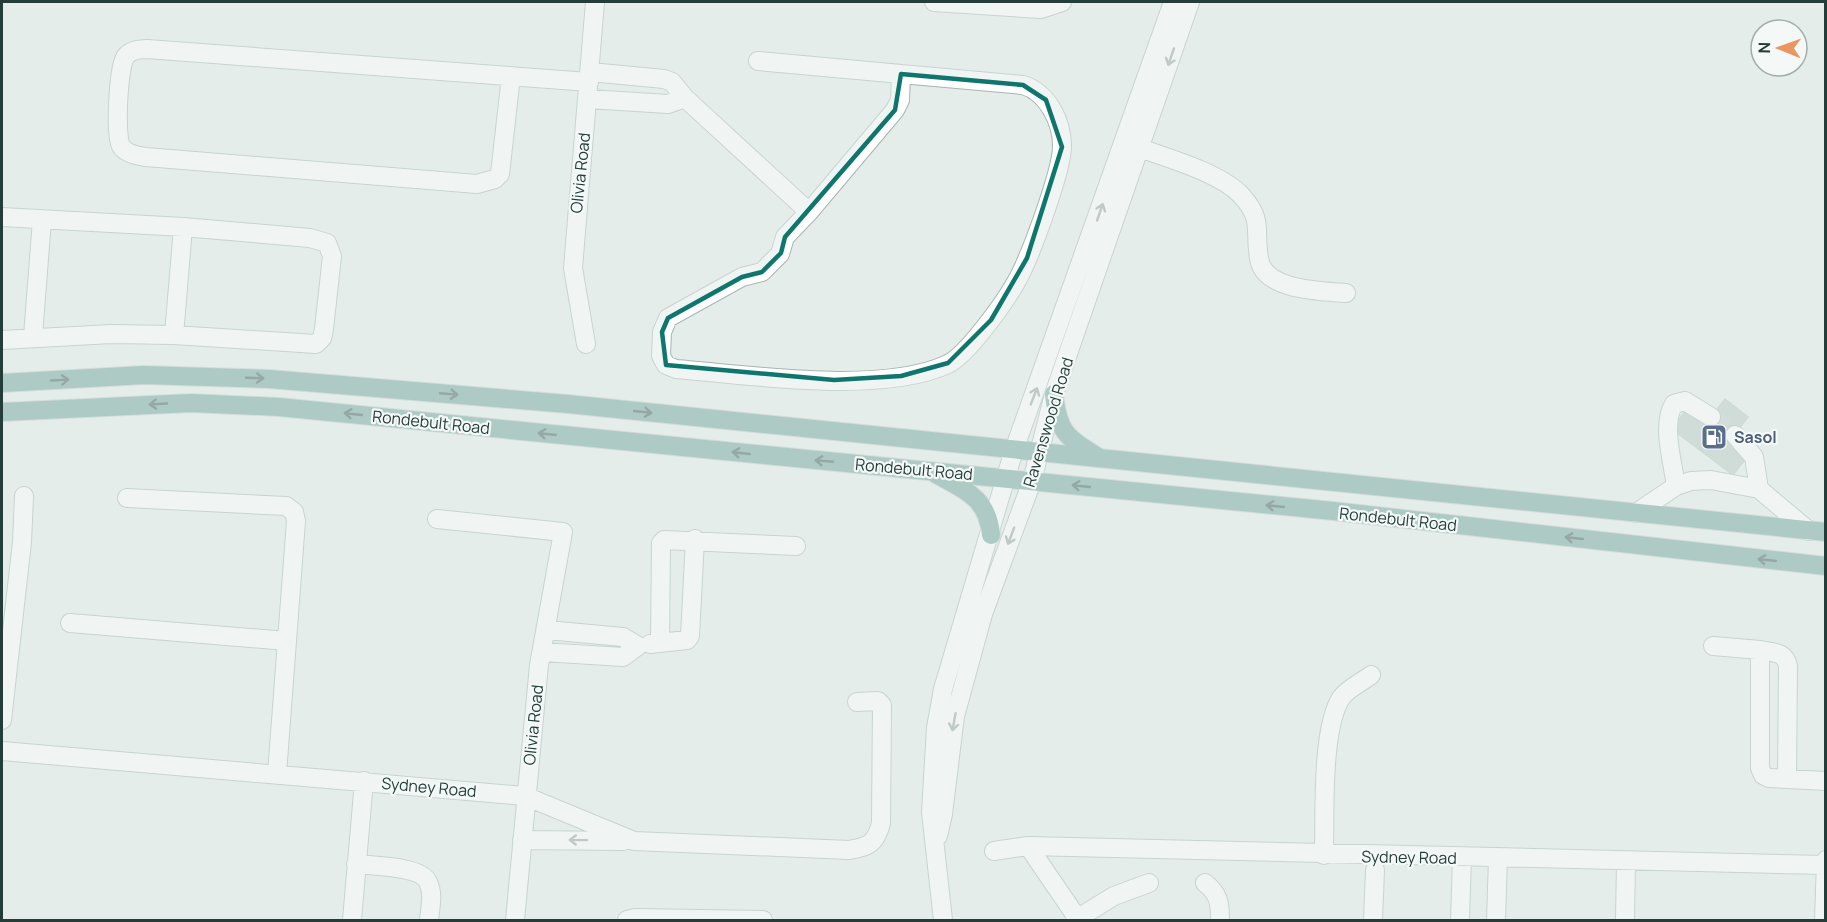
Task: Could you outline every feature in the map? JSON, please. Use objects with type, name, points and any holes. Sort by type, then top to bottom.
[{"type":"main road","name":"Rondebult Road","points":[[2,383],[144,375],[269,379],[568,404],[1817,531]]},
{"type":"main road","points":[[1054,394],[1060,427],[1067,438],[1101,459]]},
{"type":"main road","name":"Rondebult Road","points":[[2,412],[191,403],[279,407],[1006,478],[1826,566]]},
{"type":"main road","points":[[927,470],[964,489],[979,501],[989,521],[991,535]]},
{"type":"street","name":"Olivia Road","points":[[586,344],[573,268],[595,2]]},
{"type":"street","points":[[934,2],[1041,9],[1062,2]]},
{"type":"street","name":"Ravenswood Road","points":[[935,850],[944,814],[955,716],[965,674],[987,604],[1032,481],[1054,394],[1132,145],[1173,2]]},
{"type":"street","name":"Ravenswood Road","points":[[943,921],[930,812],[936,728],[954,648],[991,535],[1014,450],[1190,2]]},
{"type":"street","points":[[510,76],[500,174],[495,179],[477,184],[136,156],[121,145],[118,134],[121,66],[126,56],[136,50],[510,76],[589,84],[613,74],[664,79],[672,82],[685,98],[809,212]]},
{"type":"street","points":[[758,61],[902,74],[1023,85],[1040,92],[1046,100],[1054,116],[1062,147],[1044,211],[1016,283],[990,320],[960,355],[948,363],[901,376],[864,380],[799,378],[676,369],[666,365],[662,356],[662,332],[668,318],[742,277],[762,272],[780,254],[785,237],[895,110],[900,99],[902,74]]},
{"type":"street","points":[[610,100],[613,74]]},
{"type":"street","points":[[589,84],[610,100],[668,104],[685,98]]},
{"type":"street","points":[[1132,145],[1220,180],[1241,195],[1258,223],[1258,260],[1265,272],[1281,282],[1305,290],[1346,293]]},
{"type":"street","points":[[2,217],[183,227],[320,239],[327,243],[332,256],[324,329],[322,338],[316,344],[174,334],[33,336],[2,340]]},
{"type":"street","points":[[33,336],[42,220]]},
{"type":"street","points":[[174,334],[183,227]]},
{"type":"street","points":[[1676,486],[1669,430],[1671,409],[1674,404],[1685,401],[1711,417]]},
{"type":"street","points":[[1735,435],[1754,457],[1759,489]]},
{"type":"street","points":[[1636,513],[1676,486],[1701,480],[1759,489],[1817,531]]},
{"type":"street","points":[[2,720],[4,671],[22,542],[24,496]]},
{"type":"street","points":[[127,498],[286,506],[294,512],[296,521],[277,774]]},
{"type":"street","name":"Olivia Road","points":[[437,519],[563,532],[542,652],[525,796],[515,921]]},
{"type":"street","points":[[660,643],[661,543],[667,538],[796,546]]},
{"type":"street","points":[[542,652],[623,657],[638,646],[687,640],[692,631],[695,539]]},
{"type":"street","points":[[70,623],[287,641]]},
{"type":"street","points":[[547,630],[623,637],[638,646]]},
{"type":"street","points":[[1713,646],[1760,650],[1781,654],[1787,658],[1787,779]]},
{"type":"street","points":[[1760,650],[1760,768],[1763,775],[1769,778],[1826,781]]},
{"type":"street","points":[[1324,855],[1326,772],[1332,719],[1342,697],[1371,675]]},
{"type":"street","name":"Sydney Road","points":[[2,751],[525,796],[633,841],[849,850],[872,844],[878,837],[881,823],[882,705],[878,701],[857,702]]},
{"type":"street","points":[[352,921],[364,781]]},
{"type":"street","points":[[522,840],[633,841]]},
{"type":"street","points":[[1028,846],[1076,920],[1114,896],[1149,883]]},
{"type":"street","name":"Sydney Road","points":[[994,851],[1028,846],[1825,866]]},
{"type":"street","points":[[1460,921],[1462,858]]},
{"type":"street","points":[[1496,921],[1498,858]]},
{"type":"street","points":[[1824,921],[1826,860]]},
{"type":"street","points":[[1625,921],[1626,861]]},
{"type":"street","points":[[356,864],[419,873],[428,880],[431,890],[429,921]]},
{"type":"street","points":[[1373,921],[1375,870]]},
{"type":"street","points":[[1205,883],[1216,892],[1220,901],[1220,921]]},
{"type":"street","points":[[627,921],[635,918],[763,921]]},
{"type":"highlighted area","points":[[901,74],[1023,85],[1046,100],[1062,147],[1027,258],[991,320],[948,363],[901,376],[834,380],[666,365],[662,332],[668,318],[742,277],[762,272],[781,253],[785,237],[895,110]]},
{"type":"building","points":[[1725,399],[1748,417],[1729,442],[1748,456],[1733,475],[1672,429],[1686,410],[1705,425]]},
{"type":"tunnel","points":[[1711,417],[1735,435]]},
{"type":"place","name":"Sasol","points":[[1714,437]]}]
